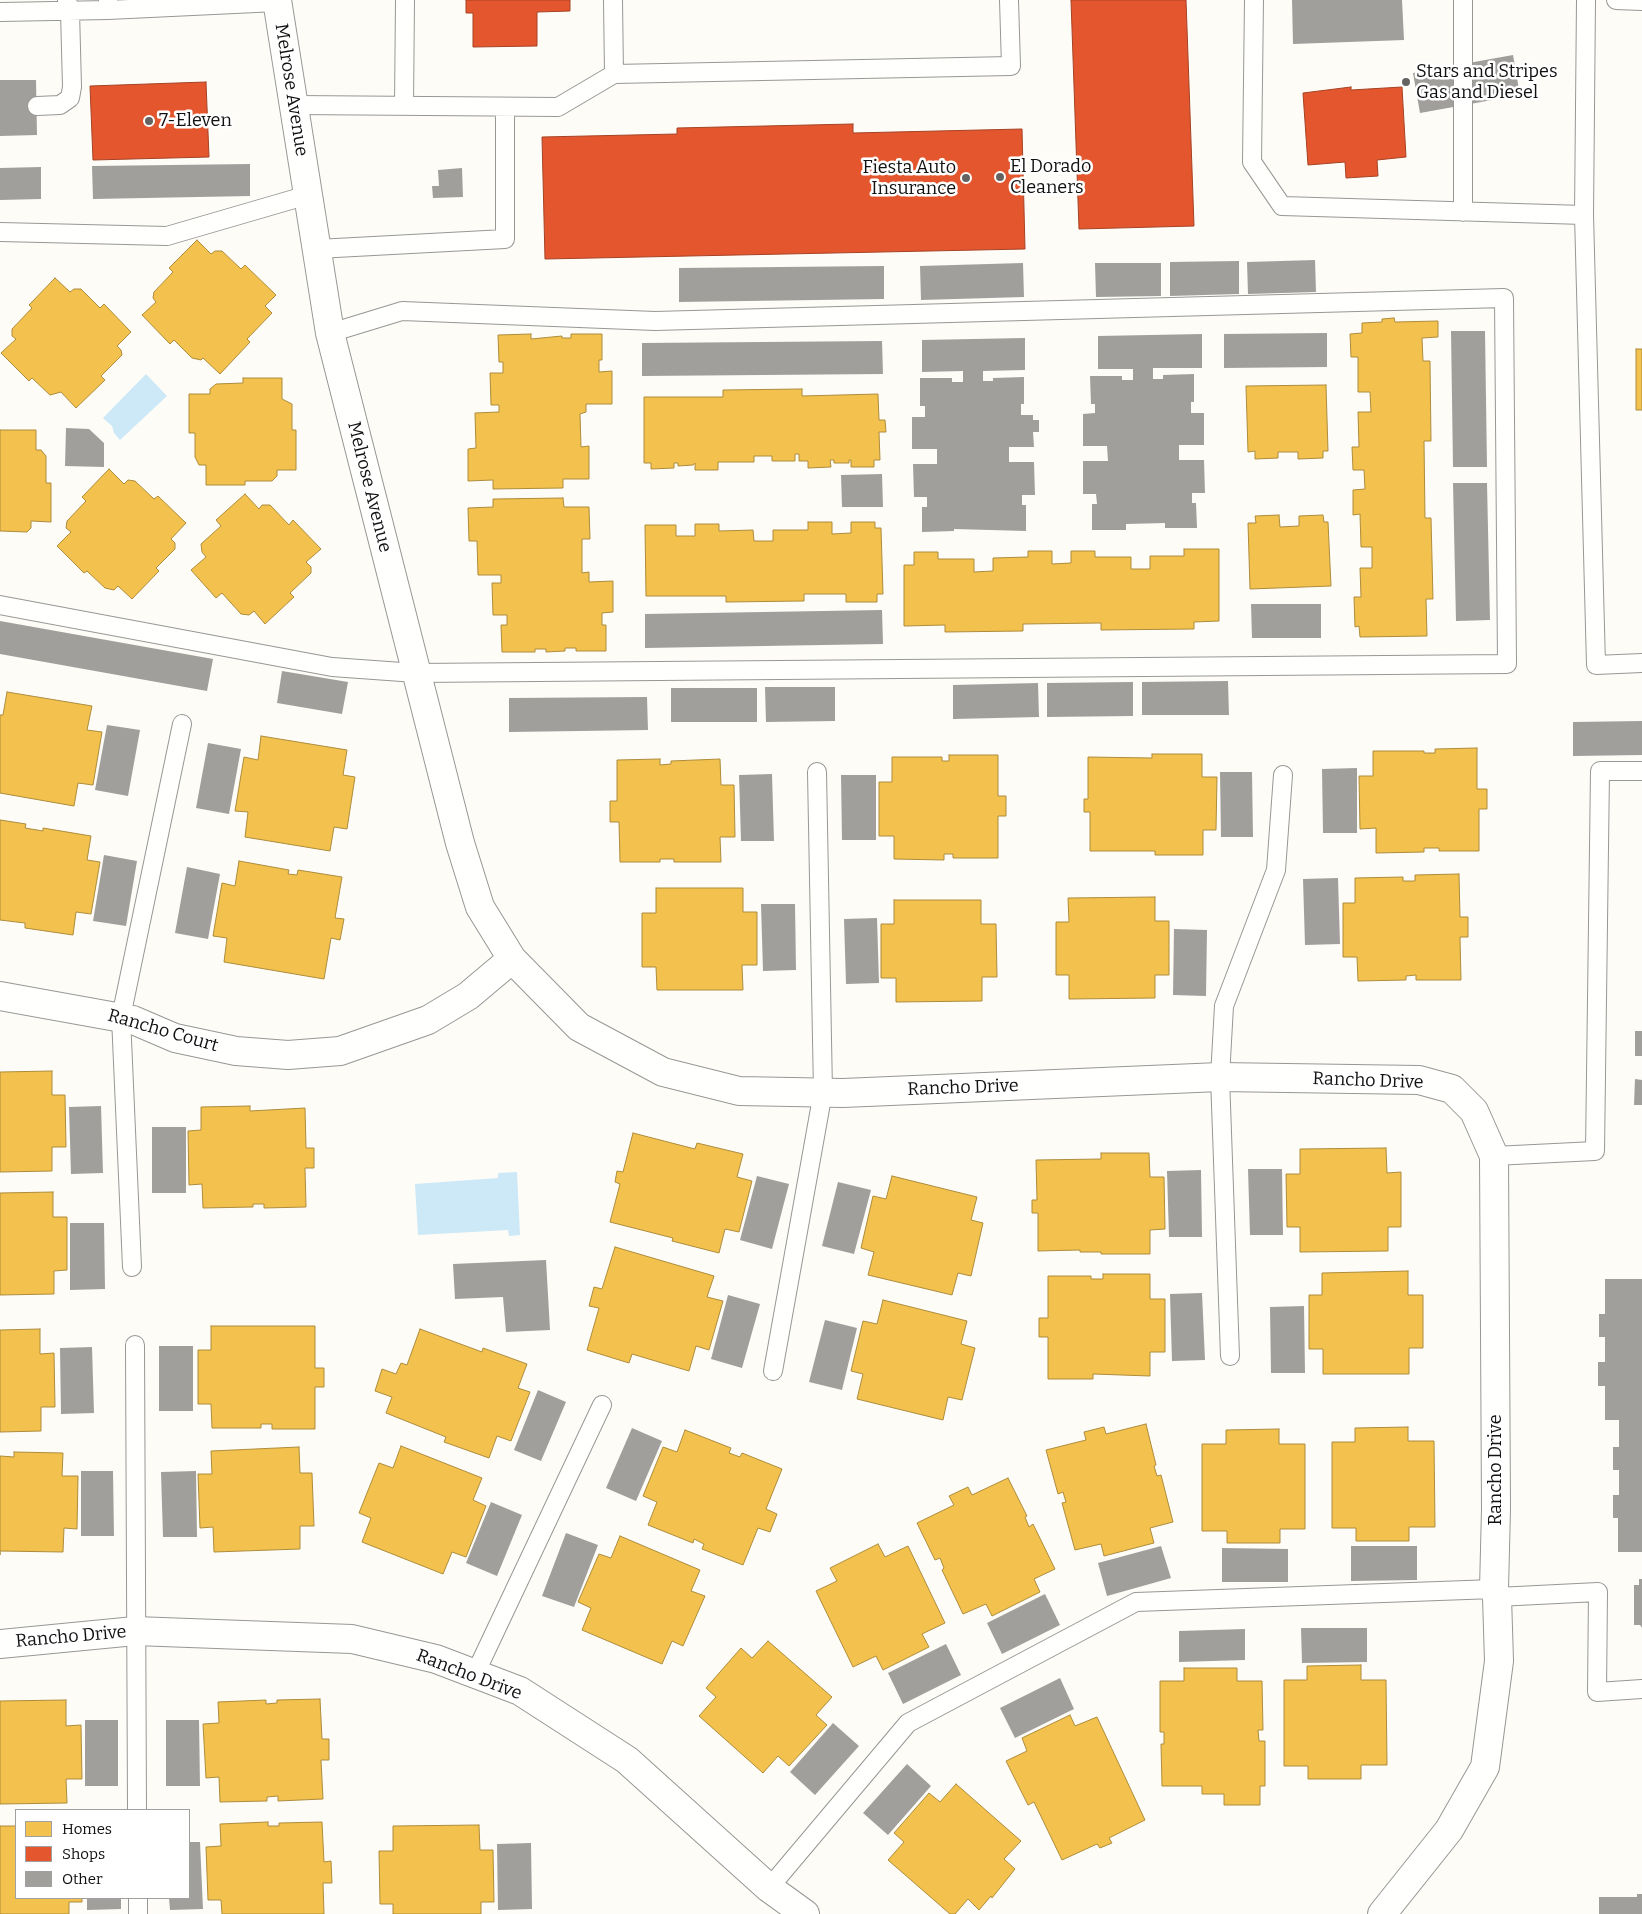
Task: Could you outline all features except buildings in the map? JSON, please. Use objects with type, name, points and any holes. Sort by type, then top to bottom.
[{"type":"street","name":"Melrose Avenue","points":[[277,1],[330,333],[460,843],[480,907],[512,959]]},
{"type":"street","name":"Rancho Court","points":[[0,996],[133,1020],[175,1038],[236,1051],[288,1055],[340,1051],[428,1020],[468,996],[512,959]]},
{"type":"street","name":"Rancho Drive","points":[[512,959],[579,1027],[664,1072],[739,1091],[824,1092],[1220,1077],[1420,1080],[1452,1089],[1474,1111],[1494,1156],[1496,1593],[1500,1661],[1485,1767],[1449,1830],[1382,1914]]},
{"type":"street","name":"Rancho Drive","points":[[0,1644],[136,1631],[352,1639],[436,1658],[520,1691],[627,1760],[768,1888],[805,1914]]},
{"type":"lane","points":[[404,106],[405,0]]},
{"type":"lane","points":[[613,0],[614,74]]},
{"type":"lane","points":[[294,105],[558,106],[614,74],[1011,66],[1009,0]]},
{"type":"lane","points":[[1254,0],[1252,162],[1282,206],[1584,215]]},
{"type":"lane","points":[[1463,0],[1463,212]]},
{"type":"lane","points":[[1586,0],[1584,215],[1596,666],[1642,663]]},
{"type":"lane","points":[[1616,0],[1642,1]]},
{"type":"lane","points":[[0,12],[68,6],[277,1]]},
{"type":"lane","points":[[37,106],[60,105],[70,98],[72,87],[68,6]]},
{"type":"lane","points":[[317,249],[504,239],[504,106]]},
{"type":"lane","points":[[0,232],[167,236],[308,195]]},
{"type":"lane","points":[[0,605],[332,667],[416,673],[1507,664],[1504,298],[655,321],[402,311],[330,333]]},
{"type":"lane","points":[[132,1267],[121,1018],[182,724]]},
{"type":"lane","points":[[1494,1156],[1595,1151],[1600,771],[1642,771]]},
{"type":"lane","points":[[773,1371],[824,1092],[817,772]]},
{"type":"lane","points":[[1230,1356],[1220,1077],[1224,1006],[1276,870],[1283,775]]},
{"type":"lane","points":[[136,1345],[137,1809]]},
{"type":"lane","points":[[475,1674],[602,1405]]},
{"type":"lane","points":[[768,1888],[908,1723],[1136,1602],[1598,1592],[1597,1692],[1642,1689]]},
{"type":"lane","points":[[138,1899],[138,1914]]},
{"type":"water","points":[[146,374],[167,396],[120,440],[114,433],[112,426],[103,418]]},
{"type":"water","points":[[517,1172],[520,1235],[509,1236],[508,1230],[418,1235],[415,1184],[498,1178],[498,1173]]},
{"type":"place","name":"Stars and Stripes Gas and Diesel","points":[[1406,82]]},
{"type":"place","name":"7-Eleven","points":[[149,121]]},
{"type":"place","name":"El Dorado Cleaners","points":[[1000,177]]},
{"type":"place","name":"Fiesta Auto Insurance","points":[[966,178]]}]
